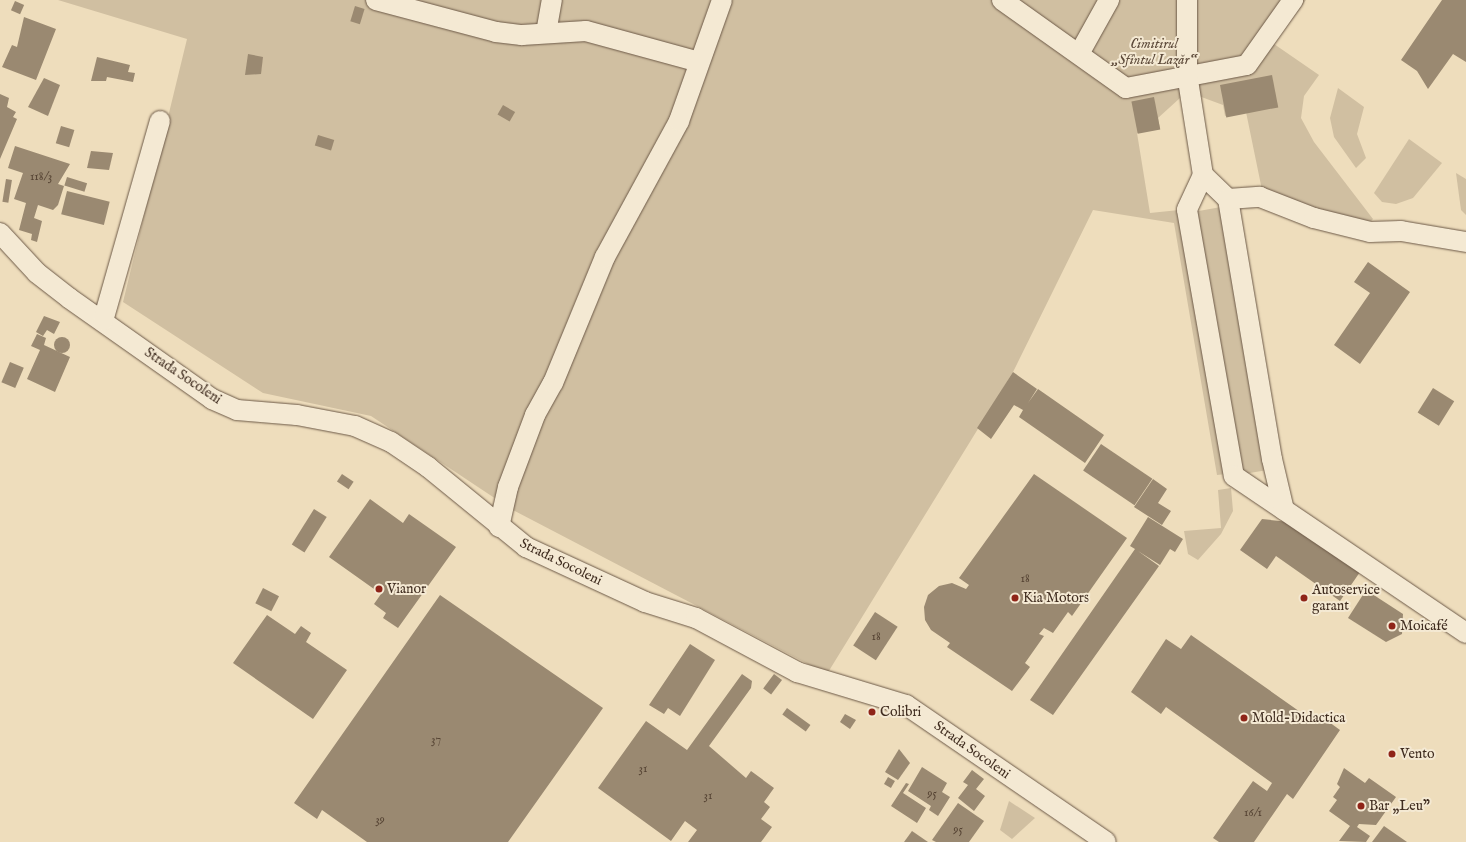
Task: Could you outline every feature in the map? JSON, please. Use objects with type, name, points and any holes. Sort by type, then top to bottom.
[{"type":"street","points":[[376,0],[496,32],[546,34],[586,31],[698,62]]},
{"type":"street","points":[[546,34],[552,0]]},
{"type":"street","points":[[499,527],[508,487],[535,415],[553,383],[605,257],[679,121],[698,62],[722,0]]},
{"type":"street","points":[[1002,0],[1126,88],[1187,74],[1247,65],[1293,0]]},
{"type":"street","points":[[1079,54],[1109,0]]},
{"type":"street","points":[[1187,0],[1187,74],[1203,175],[1188,210],[1234,476],[1466,633]]},
{"type":"street","points":[[103,322],[160,121]]},
{"type":"street","points":[[1203,175],[1228,199],[1272,459],[1284,510]]},
{"type":"street","points":[[1228,199],[1260,197],[1314,218],[1370,232],[1401,231],[1466,242]]},
{"type":"street","name":"Strada Socoleni","points":[[0,232],[38,273],[103,322],[212,399],[238,410],[297,415],[355,426],[391,442],[428,467],[499,527],[546,559],[645,602],[696,618],[797,672],[906,705],[1106,842]]},
{"type":"green space","name":"Cimitirul „Sfîntul Lazăr“","points":[[58,0],[1306,0],[1274,44],[1319,75],[1304,96],[1301,118],[1314,142],[1373,219],[1366,226],[1262,190],[1246,112],[1225,116],[1223,105],[1196,95],[1180,98],[1158,118],[1160,129],[1137,133],[1150,213],[1179,210],[1226,474],[1217,475],[1174,223],[1093,210],[1013,372],[827,674],[511,509],[371,416],[263,393],[123,302],[187,39]]},
{"type":"green space","points":[[1338,88],[1364,107],[1357,134],[1366,158],[1356,168],[1334,137],[1330,118]]},
{"type":"green space","points":[[1409,139],[1442,163],[1413,198],[1396,204],[1382,202],[1374,193]]},
{"type":"green space","points":[[1456,173],[1466,179],[1466,215],[1461,210]]},
{"type":"green space","points":[[1221,207],[1267,470],[1244,474],[1197,211]]},
{"type":"green space","points":[[1231,488],[1233,511],[1221,534],[1198,560],[1188,554],[1184,531],[1221,528],[1218,490]]},
{"type":"green space","points":[[1009,801],[1035,818],[1012,839],[1000,830]]},
{"type":"building","points":[[1442,0],[1466,0],[1466,62],[1453,54],[1428,89],[1417,71],[1401,60]]},
{"type":"building","points":[[15,1],[24,5],[20,14],[11,10]]},
{"type":"building","points":[[355,6],[365,9],[360,24],[350,21]]},
{"type":"building","points":[[24,17],[56,29],[36,80],[2,67],[12,45],[17,47]]},
{"type":"building","points":[[248,54],[263,57],[261,74],[245,75]]},
{"type":"building","points":[[97,57],[130,65],[128,72],[135,73],[133,82],[107,77],[106,81],[91,81]]},
{"type":"building","points":[[1272,75],[1278,107],[1226,118],[1220,85]]},
{"type":"building","points":[[44,78],[60,85],[48,116],[28,107]]},
{"type":"building","points":[[0,94],[9,98],[7,107],[16,112],[13,117],[17,119],[0,159]]},
{"type":"building","points":[[1154,97],[1160,129],[1138,134],[1131,101]]},
{"type":"building","points":[[503,105],[515,112],[510,122],[498,115]]},
{"type":"building","points":[[61,126],[74,130],[69,147],[56,143]]},
{"type":"building","points":[[318,135],[334,140],[331,150],[315,146]]},
{"type":"building","points":[[15,146],[70,164],[58,184],[64,186],[58,205],[53,210],[38,205],[34,218],[42,221],[37,242],[31,240],[32,234],[19,230],[26,203],[14,199],[23,173],[8,168]]},
{"type":"building","points":[[91,151],[113,153],[109,170],[87,168]]},
{"type":"building","points":[[67,177],[87,183],[84,192],[64,186]]},
{"type":"building","points":[[6,179],[12,180],[8,203],[2,202]]},
{"type":"building","points":[[67,191],[110,202],[104,225],[61,214]]},
{"type":"building","points":[[1368,262],[1410,292],[1360,364],[1334,345],[1370,293],[1354,282]]},
{"type":"building","points":[[44,316],[60,322],[54,334],[47,330],[43,336],[36,332]]},
{"type":"building","points":[[37,334],[46,338],[44,345],[70,357],[55,392],[27,379],[40,350],[31,346]]},
{"type":"building","points":[[62,337],[68,339],[70,345],[68,351],[62,353],[56,351],[54,345],[56,339]]},
{"type":"building","points":[[10,362],[24,368],[15,388],[1,382]]},
{"type":"building","points":[[1013,372],[1037,389],[1028,403],[1038,389],[1104,435],[1085,463],[1019,417],[1023,410],[1014,405],[991,439],[977,428]]},
{"type":"building","points":[[1433,388],[1454,401],[1439,426],[1418,413]]},
{"type":"building","points":[[1101,444],[1152,479],[1135,505],[1083,471]]},
{"type":"building","points":[[342,474],[354,482],[349,489],[337,481]]},
{"type":"building","points":[[1034,474],[1127,538],[1072,616],[1068,612],[1053,633],[1044,628],[1039,634],[1044,636],[1025,663],[1030,667],[1012,691],[947,647],[950,643],[931,630],[925,620],[924,607],[928,595],[939,586],[952,583],[966,589],[969,585],[959,578]]},
{"type":"building","points":[[1153,479],[1167,489],[1158,503],[1171,511],[1162,525],[1134,507]]},
{"type":"building","points":[[370,499],[403,523],[409,514],[456,547],[398,628],[383,618],[386,613],[374,604],[381,594],[329,557]]},
{"type":"building","points":[[314,509],[327,517],[304,553],[292,545]]},
{"type":"building","points":[[1148,517],[1183,539],[1175,552],[1170,549],[1160,565],[1138,551],[1159,566],[1053,715],[1030,700],[1135,549],[1130,546]]},
{"type":"building","points":[[1262,519],[1289,522],[1360,572],[1340,601],[1276,556],[1267,569],[1240,550]]},
{"type":"building","points":[[263,588],[279,596],[271,611],[255,603]]},
{"type":"building","points":[[1366,590],[1403,614],[1402,634],[1386,642],[1348,618]]},
{"type":"building","points":[[440,595],[603,708],[508,842],[367,842],[322,810],[317,819],[294,803]]},
{"type":"building","points":[[875,612],[898,627],[876,660],[853,646]]},
{"type":"building","points":[[267,615],[295,634],[301,626],[311,633],[306,642],[347,670],[313,719],[233,663]]},
{"type":"building","name":"Mold-Didactica","points":[[1191,635],[1313,721],[1318,714],[1340,730],[1293,799],[1287,794],[1254,842],[1219,842],[1213,838],[1253,781],[1267,791],[1272,783],[1166,707],[1161,714],[1131,692],[1166,639],[1181,649]]},
{"type":"building","points":[[690,644],[715,660],[680,716],[668,708],[664,714],[649,705]]},
{"type":"building","points":[[742,674],[752,681],[751,688],[709,746],[746,778],[751,771],[774,788],[764,802],[770,807],[761,819],[772,827],[761,842],[688,842],[697,830],[685,821],[671,841],[598,788],[646,721],[687,750]]},
{"type":"building","points":[[774,674],[782,680],[771,694],[763,688]]},
{"type":"building","points":[[787,708],[810,725],[806,732],[782,714]]},
{"type":"building","points":[[845,714],[856,720],[850,729],[840,722]]},
{"type":"building","points":[[899,749],[910,763],[898,780],[885,772]]},
{"type":"building","points":[[922,767],[947,783],[942,792],[950,797],[938,816],[929,810],[931,806],[908,791]]},
{"type":"building","name":"Bar „Leu”","points":[[1344,768],[1365,783],[1369,778],[1396,797],[1376,825],[1359,824],[1357,827],[1370,836],[1366,842],[1339,841],[1350,826],[1329,811],[1337,800],[1333,797],[1340,787],[1337,784]]},
{"type":"building","points":[[972,770],[984,779],[976,789],[985,796],[974,811],[958,798],[968,785],[963,782]]},
{"type":"building","points":[[888,777],[895,781],[891,788],[884,784]]},
{"type":"building","points":[[906,783],[909,784],[903,793],[926,808],[917,823],[891,806]]},
{"type":"building","points":[[958,803],[984,821],[969,842],[936,842],[932,840]]},
{"type":"building","points":[[1384,826],[1407,842],[1372,842]]},
{"type":"building","points":[[912,831],[928,842],[904,842]]},
{"type":"place","name":"Vianor","points":[[379,589]]},
{"type":"place","name":"Kia Motors","points":[[1015,598]]},
{"type":"place","name":"Autoservice garant","points":[[1304,598]]},
{"type":"place","name":"Moicafé","points":[[1392,626]]},
{"type":"place","name":"Colibri","points":[[872,712]]},
{"type":"place","name":"Mold-Didactica","points":[[1244,718]]},
{"type":"place","name":"Vento","points":[[1392,754]]},
{"type":"place","name":"Bar „Leu”","points":[[1361,806]]}]
